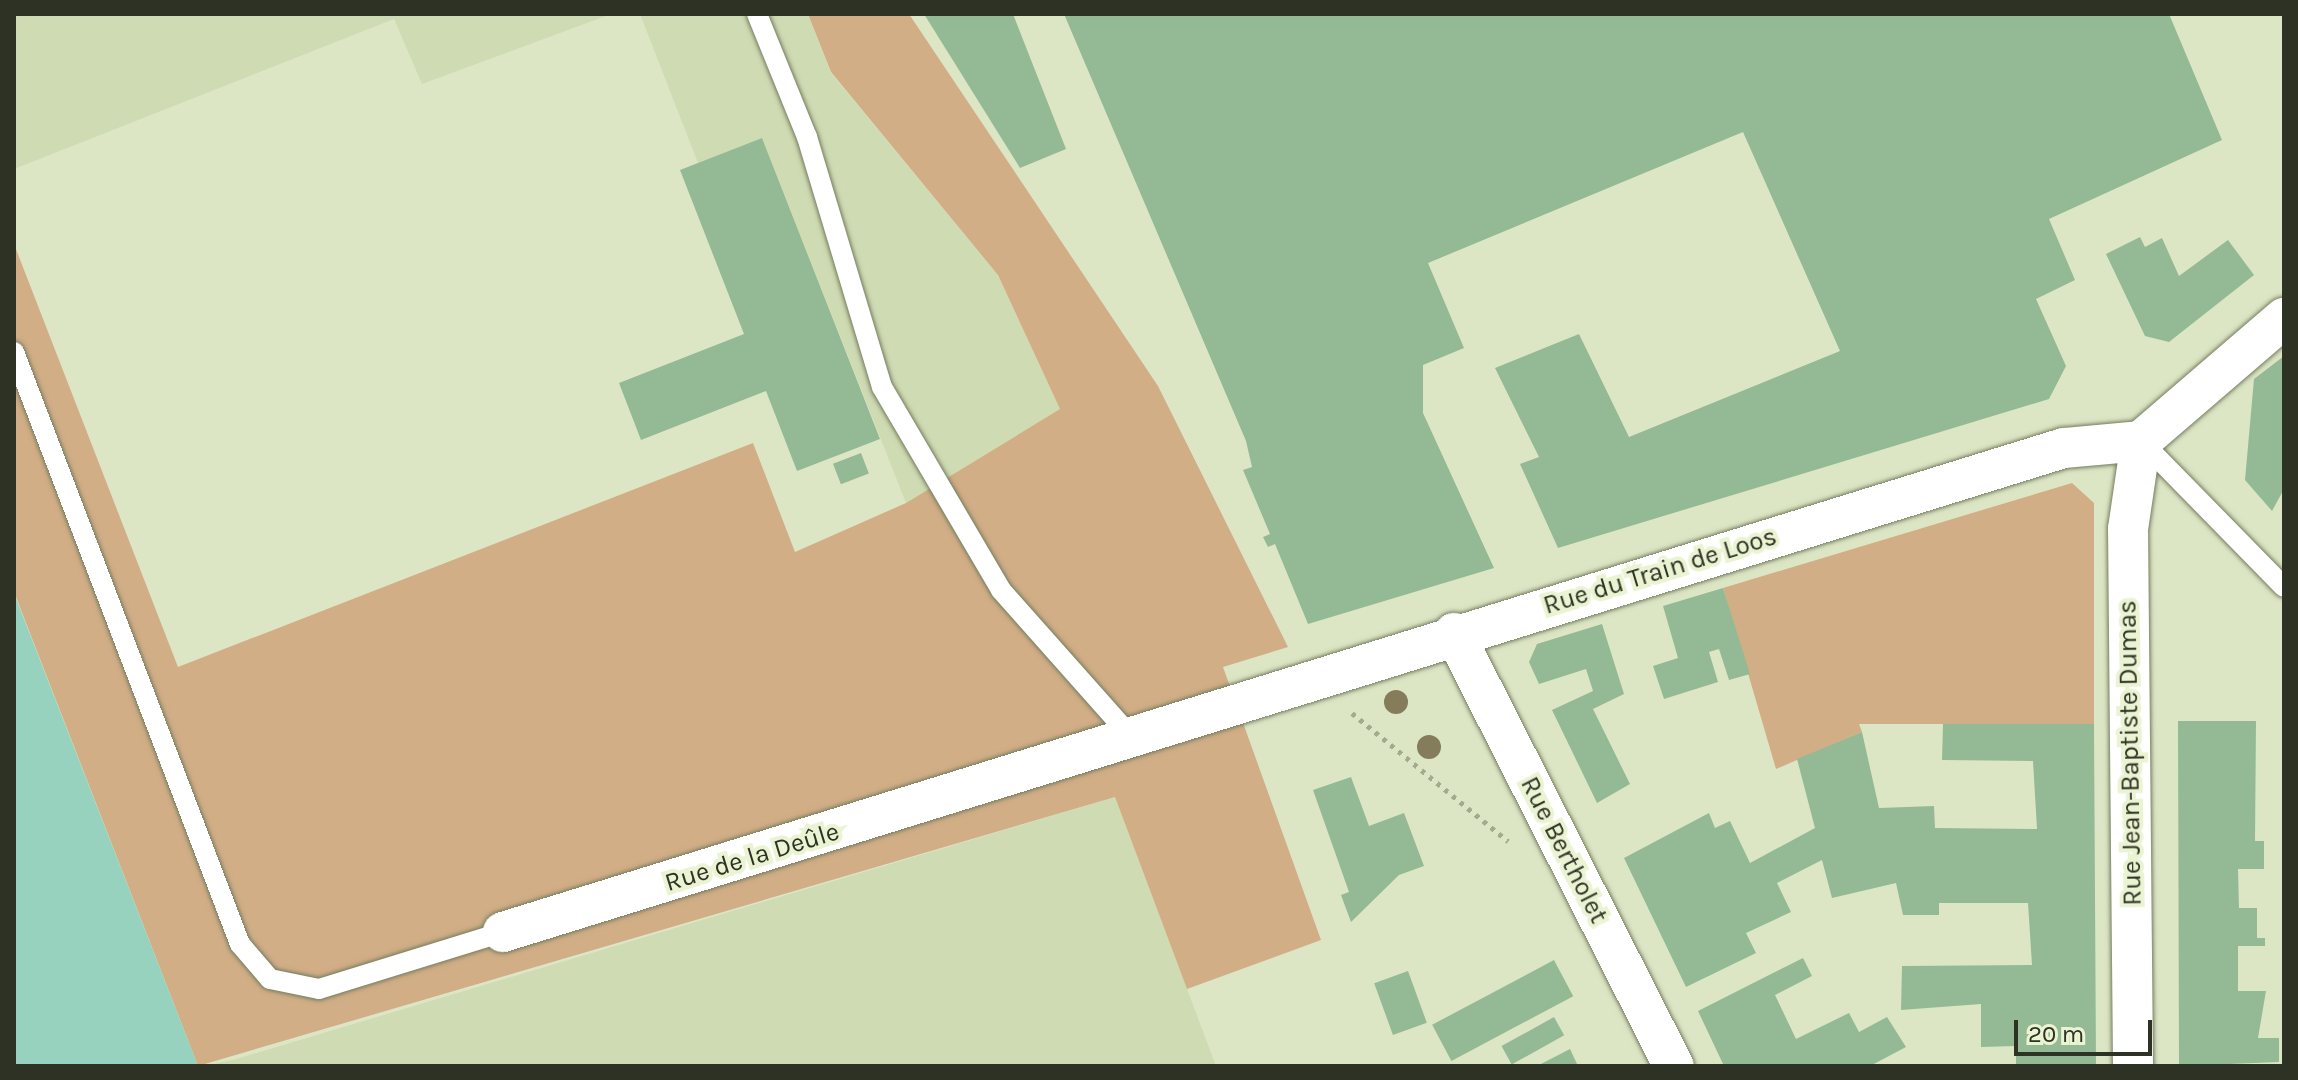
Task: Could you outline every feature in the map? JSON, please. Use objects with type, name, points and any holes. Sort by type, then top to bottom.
[{"type":"street","points":[[2141,441],[2284,318]]},
{"type":"street","name":"Rue du Train de Loos","points":[[1185,724],[1454,633],[2064,448],[2141,441]]},
{"type":"street","name":"Rue Jean-Baptiste Dumas","points":[[2133,1066],[2128,529],[2141,441]]},
{"type":"street","name":"Rue Bertholet","points":[[1454,633],[1674,1066]]},
{"type":"street","name":"Rue de la Deûle","points":[[503,932],[1185,724]]},
{"type":"lane","points":[[757,14],[807,137],[882,387],[1001,590],[1134,740]]},
{"type":"lane","name":"Rue de la Deûle","points":[[14,352],[240,944],[270,979],[319,989],[503,932]]},
{"type":"lane","points":[[2141,441],[2284,587]]},
{"type":"path","points":[[1311,680],[1522,852]]},
{"type":"shaded area","points":[[14,14],[611,14],[422,84],[394,19],[14,169]]},
{"type":"shaded area","points":[[640,14],[808,14],[831,73],[998,275],[1060,409],[906,503],[762,138],[698,163]]},
{"type":"shaded area","points":[[808,14],[909,14],[1158,386],[1288,647],[1223,667],[1321,940],[1187,989],[1115,797],[198,1066],[14,592],[14,244],[178,667],[753,443],[795,552],[906,503],[1060,409],[998,275],[831,72]]},
{"type":"shaded area","points":[[2072,483],[2094,503],[2094,724],[1859,724],[1862,732],[1776,769],[1723,588]]},
{"type":"shaded area","points":[[1115,797],[1216,1066],[206,1066],[236,1059]]},
{"type":"water","points":[[14,592],[17,601],[198,1066],[14,1066]]},
{"type":"building","points":[[924,14],[1013,14],[1066,149],[1020,168]]},
{"type":"building","points":[[1064,14],[2169,14],[2222,140],[2049,219],[2075,280],[2036,299],[2066,366],[2049,399],[1558,548],[1520,464],[1539,457],[1495,368],[1579,334],[1629,437],[1840,351],[1743,132],[1428,263],[1464,348],[1423,365],[1423,413],[1494,568],[1308,624],[1275,544],[1268,547],[1263,537],[1270,534],[1243,470],[1252,467],[1246,441]]},
{"type":"building","points":[[762,138],[880,439],[797,471],[766,391],[641,440],[619,383],[744,334],[680,170]]},
{"type":"building","points":[[2140,237],[2145,247],[2162,238],[2179,276],[2228,240],[2254,275],[2169,342],[2145,336],[2106,254]]},
{"type":"building","points":[[2284,356],[2284,489],[2272,511],[2245,480],[2254,379]]},
{"type":"building","points":[[861,453],[869,474],[841,484],[833,464]]},
{"type":"building","points":[[1723,588],[1750,674],[1729,680],[1719,649],[1709,652],[1718,682],[1664,699],[1653,666],[1678,658],[1663,606]]},
{"type":"building","points":[[1602,624],[1624,694],[1593,709],[1630,784],[1597,803],[1552,710],[1593,691],[1586,669],[1539,684],[1529,662],[1537,644]]},
{"type":"building","points":[[2178,721],[2256,721],[2255,841],[2264,841],[2264,869],[2238,869],[2239,908],[2257,908],[2257,938],[2265,938],[2265,946],[2238,946],[2238,991],[2266,991],[2258,1038],[2279,1038],[2279,1062],[2179,1066]]},
{"type":"building","points":[[1943,724],[2094,724],[2096,1066],[2016,1066],[2016,1046],[1981,1047],[1981,1004],[1901,1010],[1902,966],[2032,965],[2028,903],[1939,903],[1939,915],[1903,915],[1896,883],[1832,898],[1822,860],[1777,883],[1791,912],[1746,933],[1756,953],[1686,987],[1624,858],[1709,813],[1715,828],[1730,821],[1750,863],[1815,828],[1797,759],[1862,732],[1879,808],[1934,806],[1935,828],[2037,829],[2033,761],[1942,760]]},
{"type":"building","points":[[1351,777],[1369,826],[1404,813],[1424,866],[1399,875],[1351,922],[1341,895],[1349,892],[1313,790]]},
{"type":"building","points":[[1803,958],[1812,976],[1775,995],[1796,1039],[1849,1013],[1859,1032],[1887,1017],[1906,1047],[1870,1066],[1724,1066],[1698,1011]]},
{"type":"building","points":[[1554,960],[1573,996],[1451,1061],[1432,1025]]},
{"type":"building","points":[[1408,971],[1427,1023],[1393,1035],[1374,983]]},
{"type":"building","points":[[1554,1017],[1564,1035],[1512,1064],[1502,1046]]},
{"type":"building","points":[[1570,1049],[1578,1066],[1537,1066]]}]
